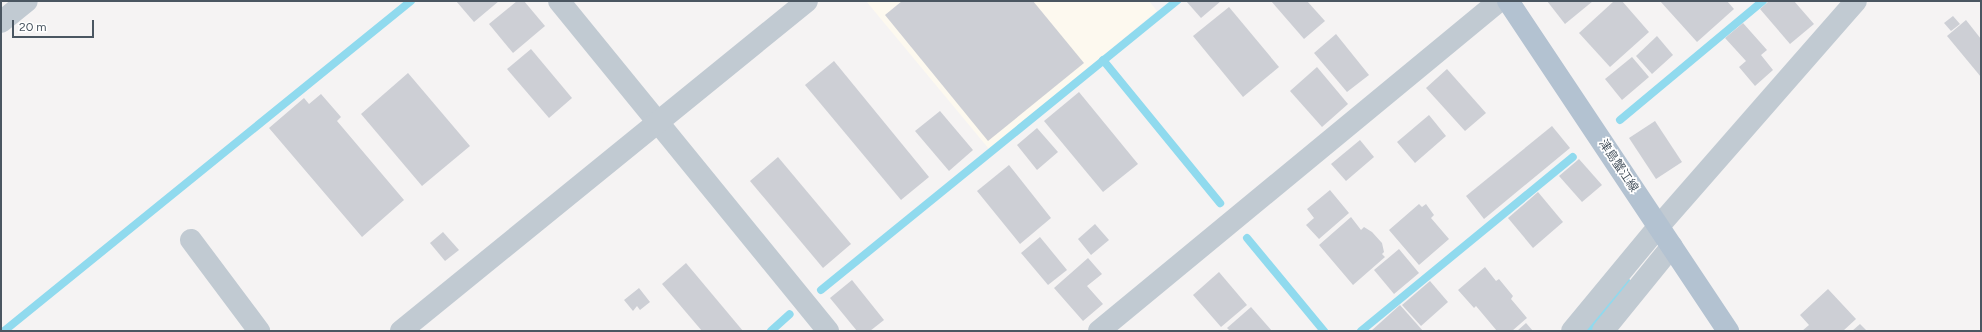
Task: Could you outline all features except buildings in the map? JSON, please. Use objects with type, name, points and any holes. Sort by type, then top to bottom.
[{"type":"main road","name":"津島蟹江線","points":[[1508,1],[1728,331]]},
{"type":"street","points":[[1,22],[27,1]]},
{"type":"street","points":[[559,1],[828,331]]},
{"type":"street","points":[[402,331],[807,1]]},
{"type":"street","points":[[1099,331],[1498,1]]},
{"type":"street","points":[[1572,331],[1659,226],[1856,1]]},
{"type":"street","points":[[191,240],[259,331]]},
{"type":"street","points":[[1603,331],[1672,246]]},
{"type":"shaded area","points":[[866,1],[1149,1],[1157,11],[989,149]]},
{"type":"waterway","points":[[4,331],[411,1]]},
{"type":"waterway","points":[[821,290],[1177,1]]},
{"type":"waterway","points":[[1620,120],[1763,1]]},
{"type":"waterway","points":[[1103,60],[1220,203]]},
{"type":"waterway","points":[[1361,331],[1573,157]]},
{"type":"waterway","points":[[1247,238],[1324,331]]},
{"type":"waterway","points":[[1587,331],[1627,282]]},
{"type":"waterway","points":[[771,331],[790,314]]}]
